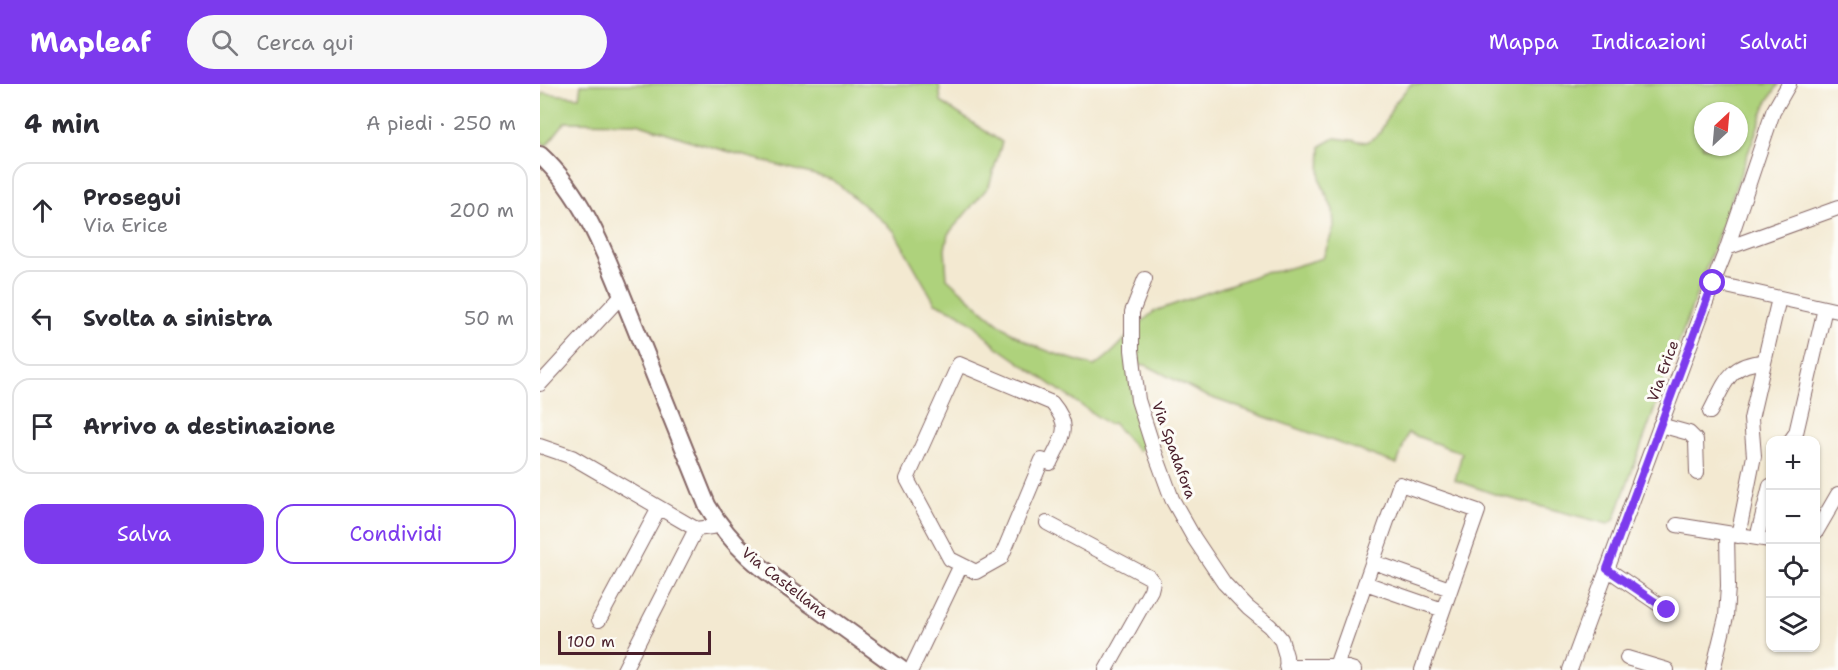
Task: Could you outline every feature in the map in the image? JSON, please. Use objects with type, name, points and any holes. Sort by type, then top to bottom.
[{"type":"main road","name":"Via Castellana","points":[[540,155],[551,165],[577,200],[593,229],[707,505],[720,526],[757,566],[902,670]]},
{"type":"street","name":"Via Erice","points":[[1570,670],[1727,248],[1773,112],[1789,84]]},
{"type":"street","points":[[1727,248],[1838,208]]},
{"type":"street","name":"Via Spadafora","points":[[1144,279],[1132,312],[1132,350],[1138,400],[1154,450],[1173,499],[1194,538],[1224,583],[1281,639],[1287,668]]},
{"type":"street","points":[[1713,283],[1831,309],[1794,436]]},
{"type":"street","points":[[540,384],[622,295]]},
{"type":"street","points":[[1713,670],[1726,617],[1732,535],[1754,456],[1751,418],[1779,298]]},
{"type":"street","points":[[1710,412],[1728,379],[1737,368],[1753,362],[1763,362]]},
{"type":"street","points":[[958,364],[1052,403],[1060,412],[1065,424],[1064,432],[1050,463],[1042,460],[1000,558],[976,572],[961,565],[950,559],[907,479],[958,364]]},
{"type":"street","points":[[1660,425],[1689,433],[1696,440],[1697,472]]},
{"type":"street","points":[[540,446],[572,457],[696,529],[720,526]]},
{"type":"street","points":[[1336,666],[1400,484],[1478,511],[1422,670]]},
{"type":"street","points":[[1677,525],[1764,539],[1770,490]]},
{"type":"street","points":[[1820,524],[1838,494]]},
{"type":"street","points":[[599,620],[659,508]]},
{"type":"street","points":[[1047,523],[1149,577],[1153,582],[1151,590],[1106,670]]},
{"type":"street","points":[[624,670],[696,529]]},
{"type":"street","points":[[1373,562],[1450,590]]},
{"type":"street","points":[[911,670],[961,565]]},
{"type":"street","points":[[1607,569],[1667,610]]},
{"type":"street","points":[[1365,583],[1443,610]]},
{"type":"street","points":[[1627,658],[1667,670]]},
{"type":"street","points":[[1287,668],[1336,666],[1354,670]]},
{"type":"green space","points":[[581,84],[939,84],[941,102],[1002,142],[989,186],[948,234],[945,249],[947,278],[991,317],[1028,343],[1094,366],[1110,354],[1155,311],[1263,273],[1279,271],[1323,258],[1334,227],[1333,210],[1320,180],[1321,146],[1335,138],[1367,142],[1380,133],[1394,104],[1411,84],[1779,84],[1766,104],[1748,153],[1748,102],[1694,102],[1694,156],[1747,156],[1614,520],[1608,524],[1497,495],[1455,480],[1462,453],[1408,433],[1397,464],[1204,395],[1146,365],[1128,364],[1138,432],[1145,446],[1138,451],[1113,423],[1108,424],[996,346],[976,326],[958,313],[935,303],[894,231],[833,180],[701,144],[637,123],[565,122],[546,146],[540,140],[540,99],[543,93],[579,97]]},
{"type":"route","points":[[1667,610],[1607,569],[1713,283]]}]
